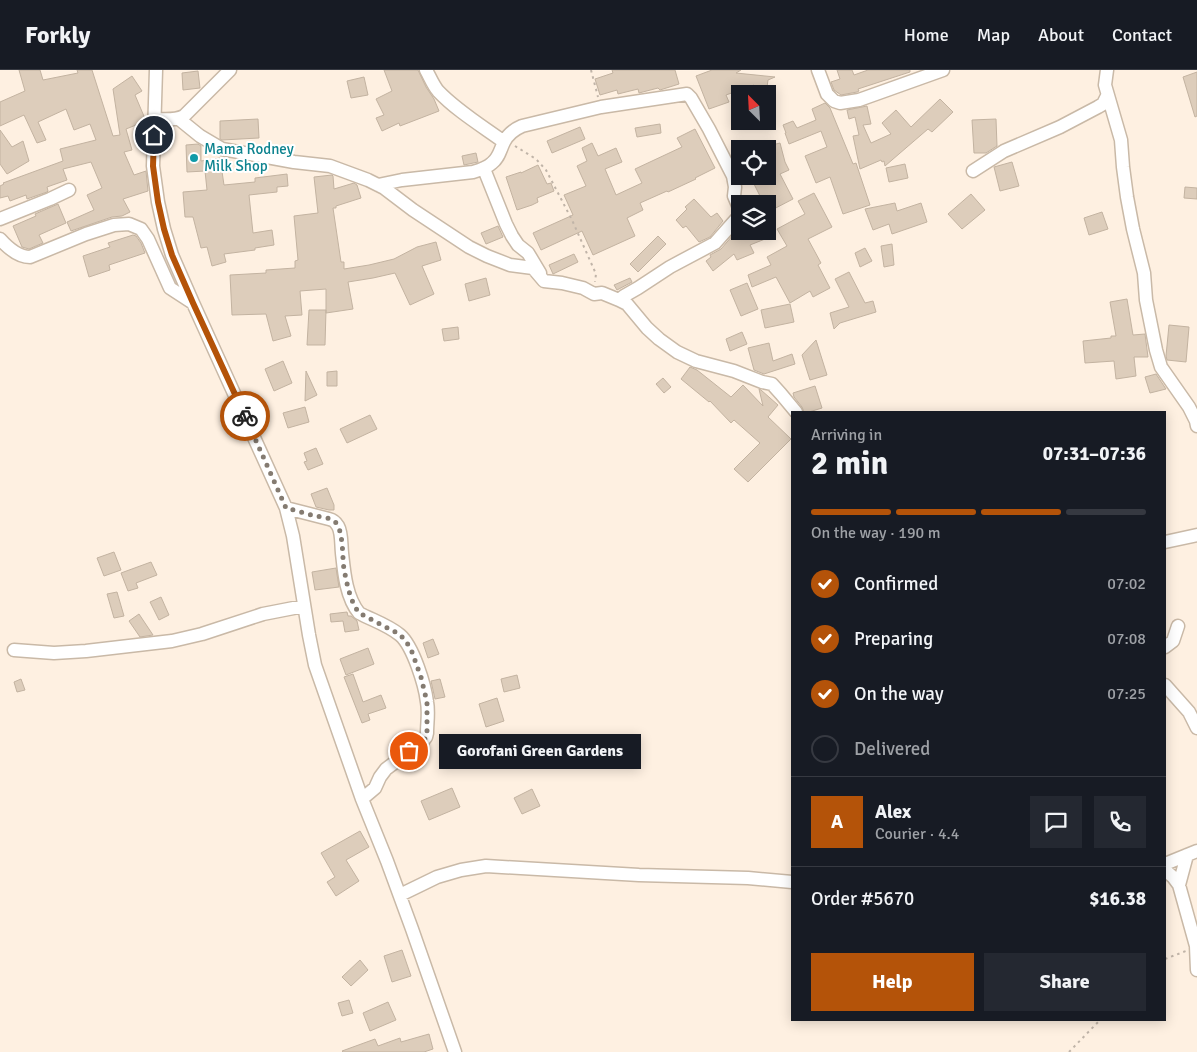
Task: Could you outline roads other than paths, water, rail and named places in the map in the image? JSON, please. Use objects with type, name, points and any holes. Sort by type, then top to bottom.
[{"type":"street","points":[[156,70],[153,166],[164,229],[172,255],[286,508],[293,536],[315,665],[362,799],[376,830],[400,895],[454,1052]]},
{"type":"street","points":[[154,119],[173,120],[184,116],[230,70]]},
{"type":"street","points":[[426,70],[445,97],[465,115],[504,142]]},
{"type":"street","points":[[818,70],[827,94],[840,103],[860,100],[943,70]]},
{"type":"street","points":[[1107,70],[1105,85],[1121,140],[1126,187],[1144,273],[1146,300],[1156,350],[1161,367],[1189,407],[1197,426]]},
{"type":"street","points":[[378,185],[484,169],[501,152],[504,142],[514,130],[522,126],[600,107],[683,94],[689,95],[733,176],[734,195]]},
{"type":"street","points":[[973,171],[1004,151],[1060,127],[1102,105],[1108,96]]},
{"type":"street","points":[[179,119],[200,136],[222,149],[286,161],[330,166],[368,180],[469,247],[487,256],[510,265],[532,268],[544,281],[562,283],[598,294],[622,298],[659,340],[677,352],[696,361],[772,384],[795,411]]},
{"type":"street","points":[[484,169],[512,236],[518,245],[528,253],[544,281]]},
{"type":"street","points":[[0,219],[69,190]]},
{"type":"street","points":[[0,240],[11,250],[25,257],[30,257],[86,234],[114,225],[129,224],[141,230],[148,239],[170,288],[193,303]]},
{"type":"street","points":[[622,298],[670,267],[715,243],[731,225]]},
{"type":"street","points":[[286,508],[335,521],[341,539],[348,587],[355,608],[359,613],[399,634],[406,641],[412,652],[424,688],[427,702],[426,738],[386,769],[375,788],[362,799]]},
{"type":"street","points":[[1166,542],[1197,535]]},
{"type":"street","points":[[14,650],[54,653],[172,641],[202,634],[263,614],[304,606]]},
{"type":"street","points":[[1166,646],[1173,641],[1178,626]]},
{"type":"street","points":[[1166,686],[1186,708],[1197,728]]},
{"type":"street","points":[[1166,864],[1192,853]]},
{"type":"street","points":[[1179,885],[1192,853]]},
{"type":"street","points":[[400,895],[437,877],[461,870],[486,866],[639,875],[748,878],[791,882]]},
{"type":"street","points":[[1166,871],[1174,876],[1179,885],[1196,946],[1197,970]]},
{"type":"place","name":"Mama Rodney Milk Shop","points":[[194,158]]},
{"type":"place","name":"Gorofani Green Gardens","points":[[409,751]]}]
